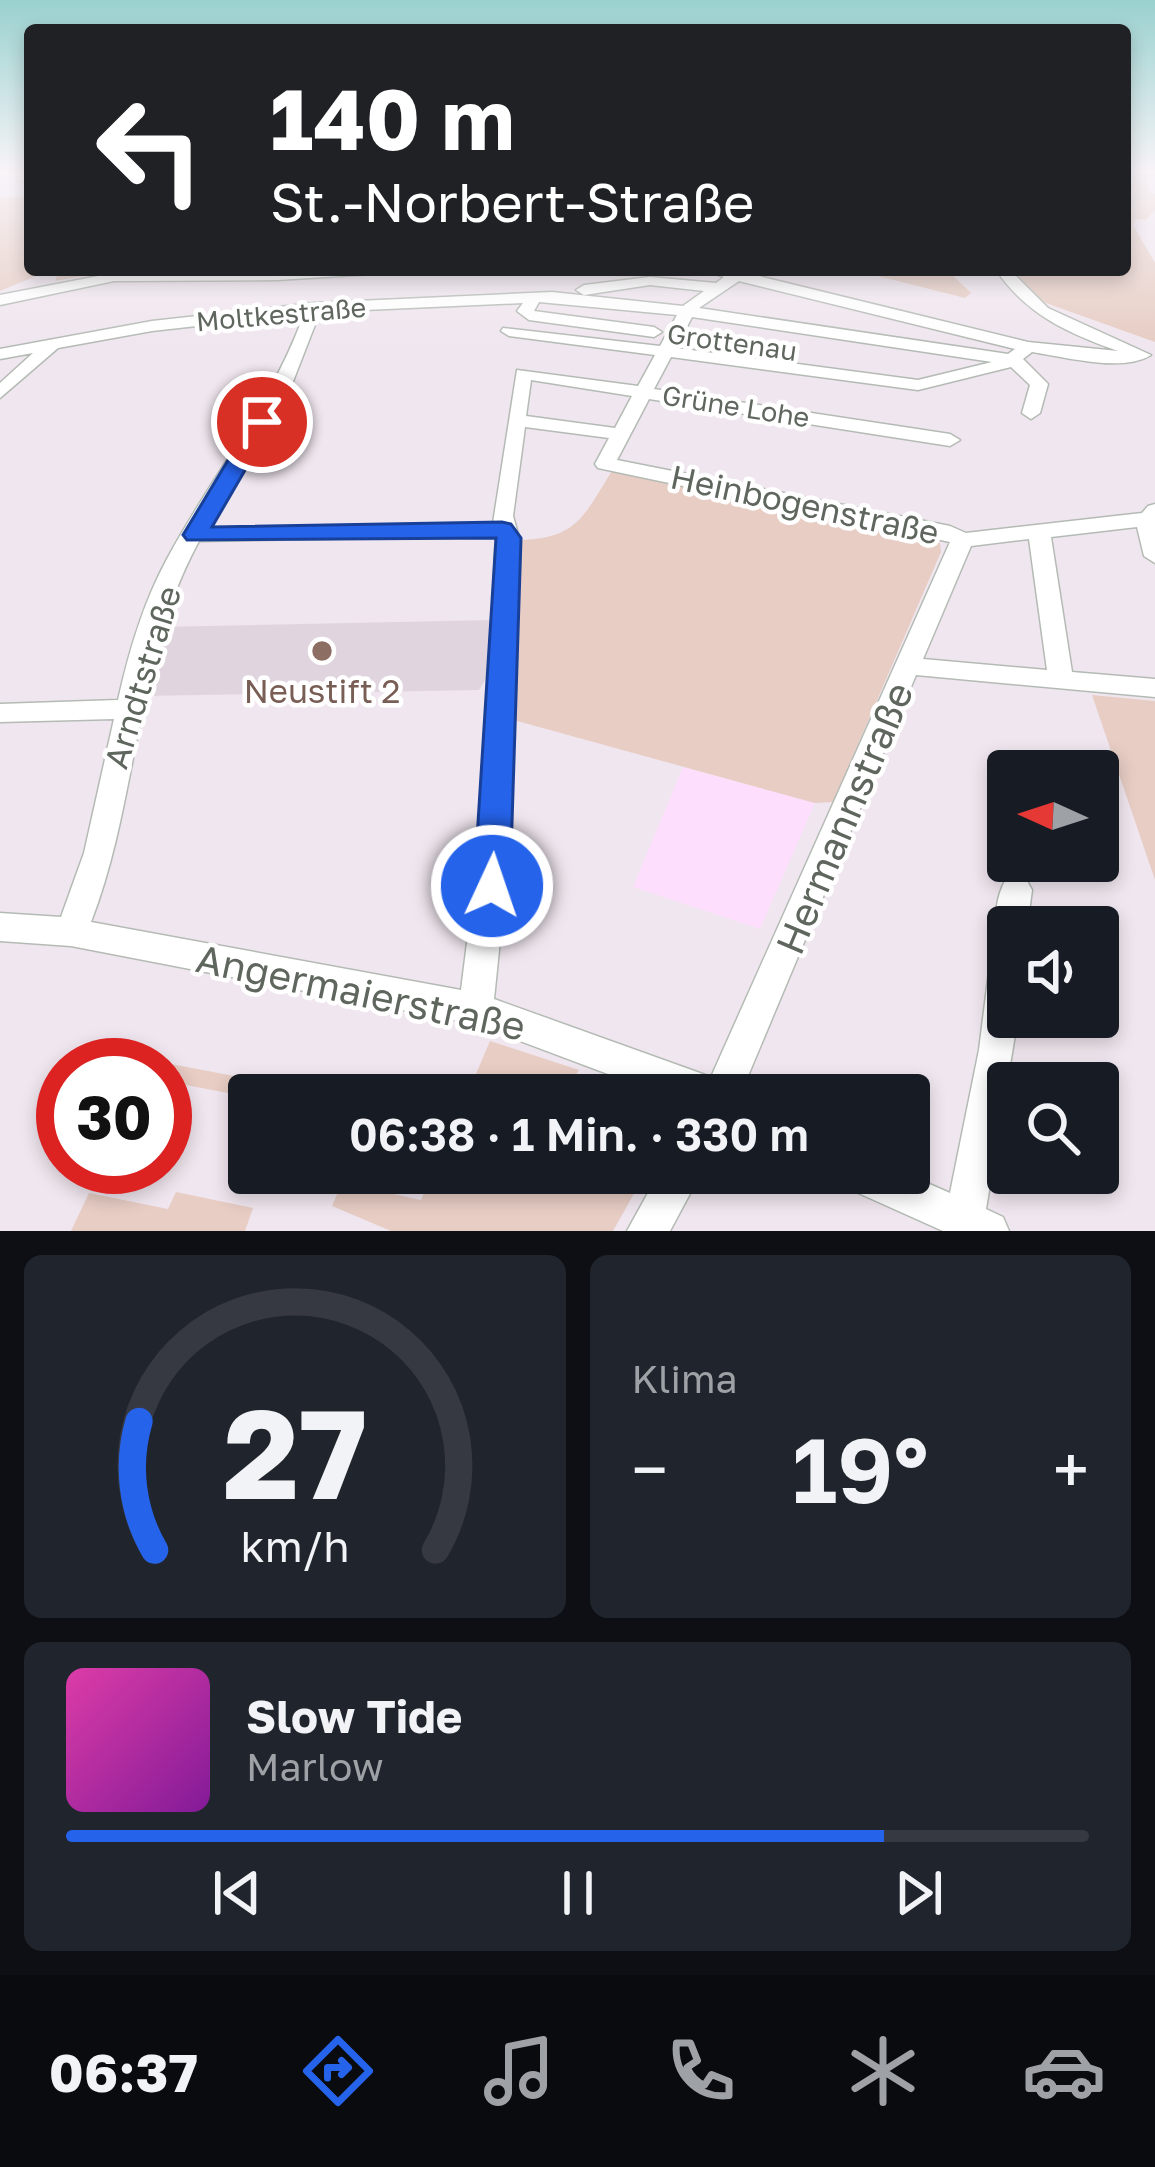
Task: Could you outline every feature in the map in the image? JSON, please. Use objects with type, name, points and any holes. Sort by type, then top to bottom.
[{"type":"street","points":[[0,300],[62,284],[127,276],[291,276]]},
{"type":"street","name":"Moltkestraße","points":[[565,297],[640,281],[702,276]]},
{"type":"street","points":[[475,1008],[491,906],[508,538],[502,530],[517,420],[620,434],[687,310],[714,276]]},
{"type":"street","name":"Moltkestraße","points":[[742,276],[1021,353]]},
{"type":"street","points":[[1007,276],[1020,297],[1040,313],[1149,357]]},
{"type":"street","name":"Moltkestraße","points":[[0,354],[152,326],[314,308],[565,297],[687,310]]},
{"type":"street","name":"Grottenau","points":[[534,298],[525,311],[529,315],[918,385],[1021,353]]},
{"type":"street","name":"Arndtstraße","points":[[71,932],[87,899],[127,709],[162,593],[296,362],[314,308]]},
{"type":"street","name":"Grottenau","points":[[687,310],[1021,353]]},
{"type":"street","name":"Grottenau","points":[[509,331],[670,342]]},
{"type":"street","points":[[0,393],[56,341]]},
{"type":"street","points":[[1021,353],[1149,357]]},
{"type":"street","points":[[1021,353],[1039,384],[1030,413]]},
{"type":"street","name":"Grüne Lohe","points":[[517,420],[523,374],[950,440]]},
{"type":"street","name":"Heinbogenstraße","points":[[620,434],[605,464],[950,533],[962,540],[1151,515]]},
{"type":"street","points":[[1151,515],[1155,556]]},
{"type":"street","points":[[195,535],[502,530]]},
{"type":"street","points":[[1039,532],[1061,681]]},
{"type":"street","name":"Hermannstraße","points":[[731,1074],[962,540]]},
{"type":"street","points":[[910,667],[1155,688]]},
{"type":"street","points":[[0,713],[127,709]]},
{"type":"street","points":[[1014,906],[1016,890]]},
{"type":"street","name":"Angermaierstraße","points":[[0,927],[71,932],[475,1008],[655,1074]]},
{"type":"street","points":[[906,1194],[976,1226],[999,1038]]},
{"type":"street","points":[[647,1231],[669,1194]]},
{"type":"shaded area","points":[[0,227],[24,227],[24,276],[36,276],[0,291]]},
{"type":"shaded area","points":[[1134,227],[1155,263],[1155,342],[1032,298],[1018,276],[1131,276]]},
{"type":"shaded area","points":[[878,276],[953,276],[971,293],[965,298]]},
{"type":"shaded area","points":[[612,471],[917,530],[940,543],[941,552],[833,802],[815,803],[510,719],[518,540],[566,530]]},
{"type":"shaded area","name":"Neustift 2","points":[[493,620],[489,674],[479,690],[144,696],[158,627]]},
{"type":"shaded area","points":[[1092,695],[1155,701],[1155,880],[1119,774],[1119,750],[1111,750]]},
{"type":"shaded area","points":[[683,767],[815,803],[760,929],[633,887]]},
{"type":"shaded area","points":[[490,1041],[579,1070],[576,1074],[476,1074]]},
{"type":"shaded area","points":[[192,1068],[228,1075],[228,1093],[192,1086]]},
{"type":"shaded area","points":[[89,1194],[168,1209],[175,1194],[253,1208],[245,1231],[71,1231]]},
{"type":"shaded area","points":[[337,1194],[393,1194],[421,1200],[424,1194],[634,1194],[613,1231],[391,1231],[332,1206]]},
{"type":"place","name":"Neustift 2","points":[[322,651]]},
{"type":"route","points":[[262,422],[195,535],[502,530],[508,538],[492,886]]}]
